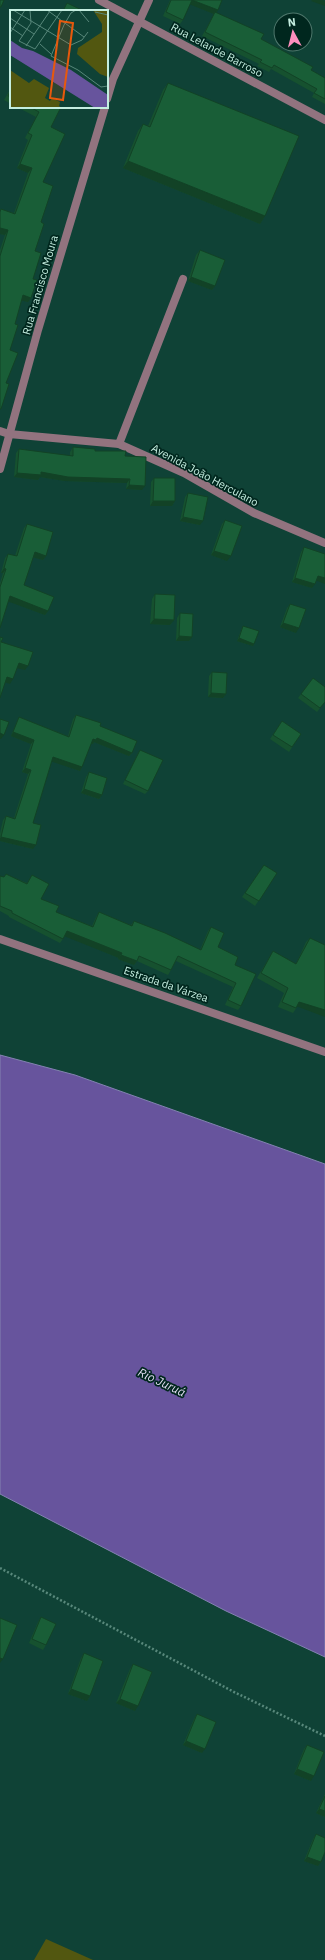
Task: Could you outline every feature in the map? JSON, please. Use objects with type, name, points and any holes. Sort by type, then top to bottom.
[{"type":"street","name":"Rua Lelande Barroso","points":[[99,0],[325,120]]},
{"type":"street","points":[[108,96],[113,79],[149,0]]},
{"type":"street","name":"Rua Francisco Moura","points":[[0,469],[104,108]]},
{"type":"street","points":[[119,444],[183,279]]},
{"type":"street","name":"Avenida João Herculano","points":[[0,431],[9,434],[119,444],[184,473],[254,513],[325,543]]},
{"type":"street","name":"Estrada da Várzea","points":[[0,939],[325,1052]]},
{"type":"path","points":[[0,1568],[234,1692],[325,1736]]},
{"type":"green space","points":[[46,1939],[93,1960],[34,1960]]},
{"type":"water","name":"Rio Juruá","points":[[0,1055],[75,1075],[325,1164],[325,1657],[226,1611],[0,1494]]},
{"type":"building","points":[[0,0],[4,0],[1,7],[0,7]]},
{"type":"building","points":[[171,0],[192,0],[183,20],[166,12]]},
{"type":"building","points":[[192,0],[222,0],[218,10]]},
{"type":"building","points":[[67,3],[82,10],[64,10]]},
{"type":"building","points":[[215,12],[264,34],[261,39],[273,45],[273,52],[285,52],[313,67],[311,70],[325,78],[325,99],[314,93],[317,89],[274,65],[272,68],[260,62],[262,60],[205,32]]},
{"type":"building","points":[[168,83],[299,136],[265,216],[128,161],[143,124],[150,127]]},
{"type":"building","points":[[32,108],[60,108],[51,127],[65,134],[43,182],[53,186],[41,222],[44,224],[35,251],[41,253],[33,279],[37,280],[31,298],[23,295],[15,324],[18,325],[10,350],[18,353],[6,383],[9,384],[0,409],[0,256],[8,230],[0,228],[0,212],[1,209],[15,214],[32,168],[20,164],[32,135],[28,133],[39,112]]},
{"type":"building","points":[[200,250],[225,260],[215,286],[191,277]]},
{"type":"building","points":[[73,447],[95,449],[95,451],[126,451],[125,456],[146,457],[145,486],[129,485],[130,479],[68,477],[41,472],[41,475],[17,473],[19,449],[73,456]]},
{"type":"building","points":[[154,478],[175,478],[175,501],[153,501]]},
{"type":"building","points":[[188,493],[208,497],[203,521],[183,517]]},
{"type":"building","points":[[225,520],[242,526],[231,556],[214,551]]},
{"type":"building","points":[[27,524],[53,532],[46,556],[35,552],[24,585],[54,597],[48,611],[10,596],[0,628],[0,587],[6,569],[4,568],[8,554],[17,556]]},
{"type":"building","points":[[304,547],[325,554],[325,578],[318,576],[315,584],[295,578]]},
{"type":"building","points":[[155,594],[175,595],[174,620],[154,619]]},
{"type":"building","points":[[290,604],[306,609],[299,628],[283,623]]},
{"type":"building","points":[[180,613],[193,614],[192,637],[179,636]]},
{"type":"building","points":[[243,626],[259,631],[254,644],[239,638]]},
{"type":"building","points":[[0,637],[3,638],[1,642],[33,652],[28,666],[19,663],[13,679],[7,677],[0,698]]},
{"type":"building","points":[[212,672],[227,673],[226,694],[211,693]]},
{"type":"building","points":[[313,678],[325,687],[325,702],[320,708],[301,694]]},
{"type":"building","points":[[76,715],[101,723],[100,726],[137,741],[132,753],[97,738],[96,740],[93,739],[82,767],[53,757],[33,823],[41,825],[36,845],[1,837],[6,816],[15,819],[31,770],[25,768],[34,740],[13,732],[19,717],[69,737]]},
{"type":"building","points":[[0,719],[9,722],[4,735],[0,733]]},
{"type":"building","points":[[282,721],[301,734],[292,747],[273,735]]},
{"type":"building","points":[[140,750],[163,760],[148,791],[125,780]]},
{"type":"building","points":[[89,772],[107,778],[102,795],[84,789]]},
{"type":"building","points":[[264,865],[277,873],[259,901],[245,893]]},
{"type":"building","points":[[6,874],[27,884],[32,875],[49,884],[41,899],[59,906],[56,912],[93,927],[99,912],[132,926],[134,921],[165,933],[201,950],[211,927],[224,933],[218,947],[238,957],[235,965],[256,974],[241,1006],[228,1000],[236,983],[178,956],[171,970],[139,956],[137,961],[121,955],[122,953],[67,931],[63,939],[12,913],[12,911],[0,906],[0,876],[4,877]]},
{"type":"building","points":[[310,938],[325,945],[325,1010],[299,1002],[296,1008],[282,1002],[288,988],[261,973],[273,951],[296,964]]},
{"type":"building","points":[[41,1617],[56,1624],[46,1645],[32,1639]]},
{"type":"building","points":[[0,1618],[17,1625],[3,1659],[0,1658]]},
{"type":"building","points":[[84,1653],[103,1661],[90,1696],[71,1689]]},
{"type":"building","points":[[133,1664],[152,1672],[138,1706],[120,1699]]},
{"type":"building","points":[[197,1714],[216,1722],[205,1749],[186,1741]]},
{"type":"building","points":[[307,1745],[324,1752],[314,1776],[297,1769]]},
{"type":"building","points":[[325,1796],[325,1811],[319,1809]]},
{"type":"building","points":[[316,1834],[325,1838],[325,1852],[321,1862],[307,1857]]}]
